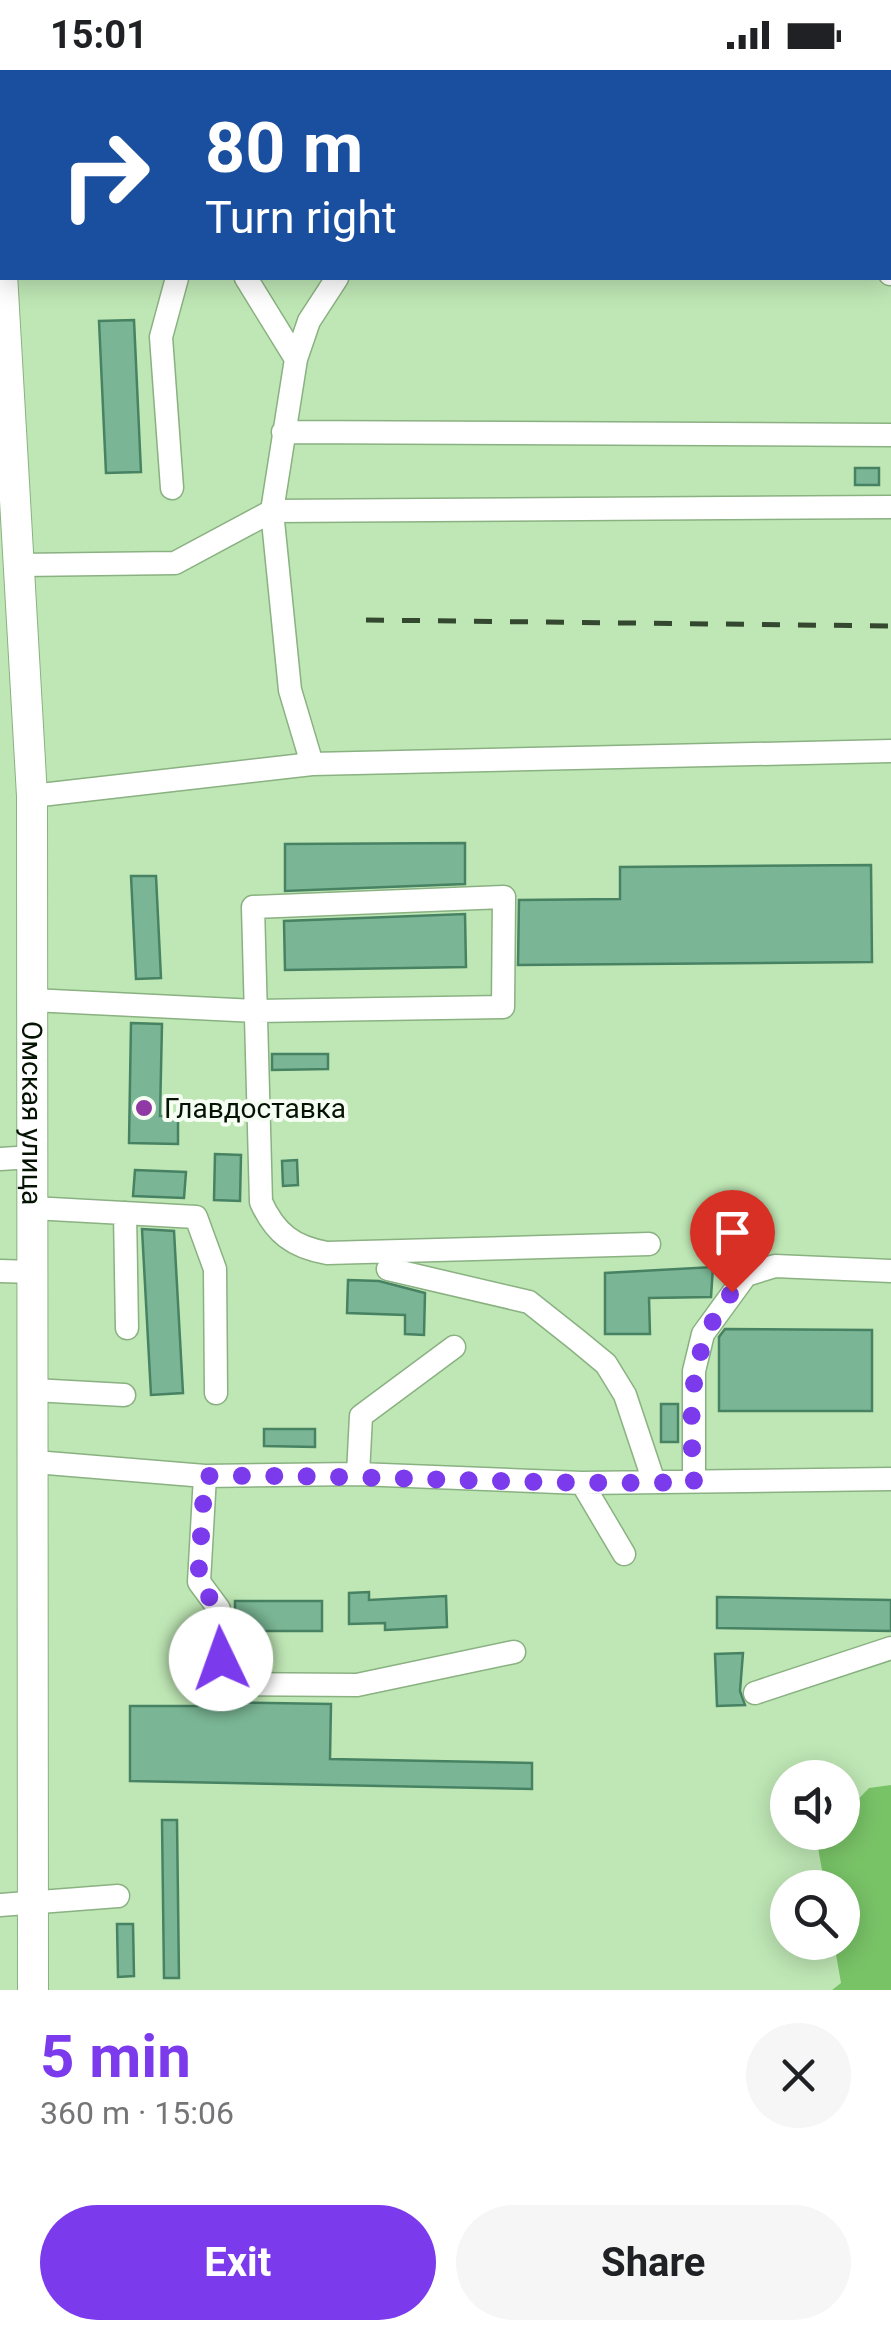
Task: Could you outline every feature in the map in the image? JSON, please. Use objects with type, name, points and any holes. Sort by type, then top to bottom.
[{"type":"main road","name":"Омская улица","points":[[1,280],[6,442],[21,565],[12,645],[32,796],[32,1990]]},
{"type":"street","points":[[172,488],[161,337],[176,280]]},
{"type":"street","points":[[247,280],[296,359]]},
{"type":"street","points":[[312,764],[290,690],[272,511],[296,359],[309,321],[336,280]]},
{"type":"street","points":[[283,432],[891,436]]},
{"type":"street","points":[[21,565],[175,563],[272,511],[891,507]]},
{"type":"street","points":[[32,796],[312,764],[891,750]]},
{"type":"street","points":[[32,1000],[257,1011],[503,1007],[504,897],[252,907],[257,1011],[261,1202],[272,1226],[289,1240],[304,1248],[341,1253],[649,1244]]},
{"type":"street","points":[[0,1160],[32,1157]]},
{"type":"street","points":[[32,1208],[196,1217],[215,1269],[216,1393]]},
{"type":"street","points":[[125,1213],[127,1328]]},
{"type":"street","points":[[694,1482],[694,1371],[704,1334],[746,1274],[775,1266],[891,1271]]},
{"type":"street","points":[[388,1269],[528,1302],[577,1340],[606,1364],[625,1395],[654,1482]]},
{"type":"street","points":[[0,1272],[33,1272]]},
{"type":"street","points":[[358,1474],[360,1416],[454,1347]]},
{"type":"street","points":[[34,1390],[124,1395]]},
{"type":"street","points":[[35,1462],[205,1476],[358,1474],[582,1483],[891,1479]]},
{"type":"street","points":[[205,1476],[198,1582],[218,1609],[222,1684],[358,1685],[514,1652]]},
{"type":"street","points":[[582,1483],[624,1554]]},
{"type":"street","points":[[755,1693],[891,1648]]},
{"type":"street","points":[[0,1905],[118,1896]]},
{"type":"green space","points":[[891,1785],[891,1990],[832,1990],[841,1983],[837,1960],[860,1960],[860,1870],[822,1870],[818,1850],[860,1850],[860,1797],[869,1788]]},
{"type":"building","points":[[134,320],[141,472],[106,473],[99,321]]},
{"type":"building","points":[[855,468],[879,468],[879,485],[855,485]]},
{"type":"building","points":[[465,843],[465,884],[285,891],[285,844]]},
{"type":"building","points":[[871,865],[872,962],[518,965],[519,900],[620,899],[620,867]]},
{"type":"building","points":[[131,876],[156,876],[161,978],[136,979]]},
{"type":"building","points":[[465,914],[466,967],[285,970],[284,921]]},
{"type":"building","points":[[131,1023],[162,1024],[160,1116],[178,1116],[178,1144],[129,1143]]},
{"type":"building","points":[[272,1054],[328,1054],[328,1069],[272,1070]]},
{"type":"building","points":[[215,1154],[241,1155],[240,1201],[214,1200]]},
{"type":"building","points":[[297,1160],[298,1185],[283,1186],[282,1161]]},
{"type":"building","points":[[135,1170],[186,1172],[184,1198],[133,1196]]},
{"type":"building","points":[[142,1229],[174,1231],[183,1393],[151,1395]]},
{"type":"building","points":[[713,1267],[711,1297],[649,1298],[650,1334],[605,1334],[605,1273]]},
{"type":"building","points":[[348,1280],[379,1281],[425,1293],[424,1335],[405,1334],[405,1315],[347,1313]]},
{"type":"building","points":[[725,1329],[872,1330],[872,1411],[719,1411],[719,1337]]},
{"type":"building","points":[[661,1404],[678,1404],[678,1442],[661,1442]]},
{"type":"building","points":[[264,1429],[315,1429],[315,1447],[264,1446]]},
{"type":"building","points":[[369,1592],[369,1600],[446,1596],[447,1627],[385,1630],[385,1623],[349,1624],[349,1593]]},
{"type":"building","points":[[717,1597],[891,1600],[891,1631],[717,1628]]},
{"type":"building","points":[[235,1601],[322,1601],[322,1631],[235,1631]]},
{"type":"building","points":[[743,1653],[740,1691],[745,1705],[717,1706],[715,1654]]},
{"type":"building","points":[[198,1702],[331,1704],[330,1759],[532,1763],[532,1789],[130,1781],[130,1706],[198,1706]]},
{"type":"building","points":[[162,1820],[177,1820],[179,1978],[164,1978]]},
{"type":"building","points":[[117,1924],[133,1924],[134,1976],[118,1977]]},
{"type":"railway","points":[[366,620],[891,626]]},
{"type":"place","name":"Главдоставка","points":[[144,1108]]},
{"type":"route","points":[[221,1659],[218,1609],[212,1595],[198,1582],[205,1476],[358,1474],[582,1483],[694,1482],[694,1371],[704,1334],[732,1292]]}]
